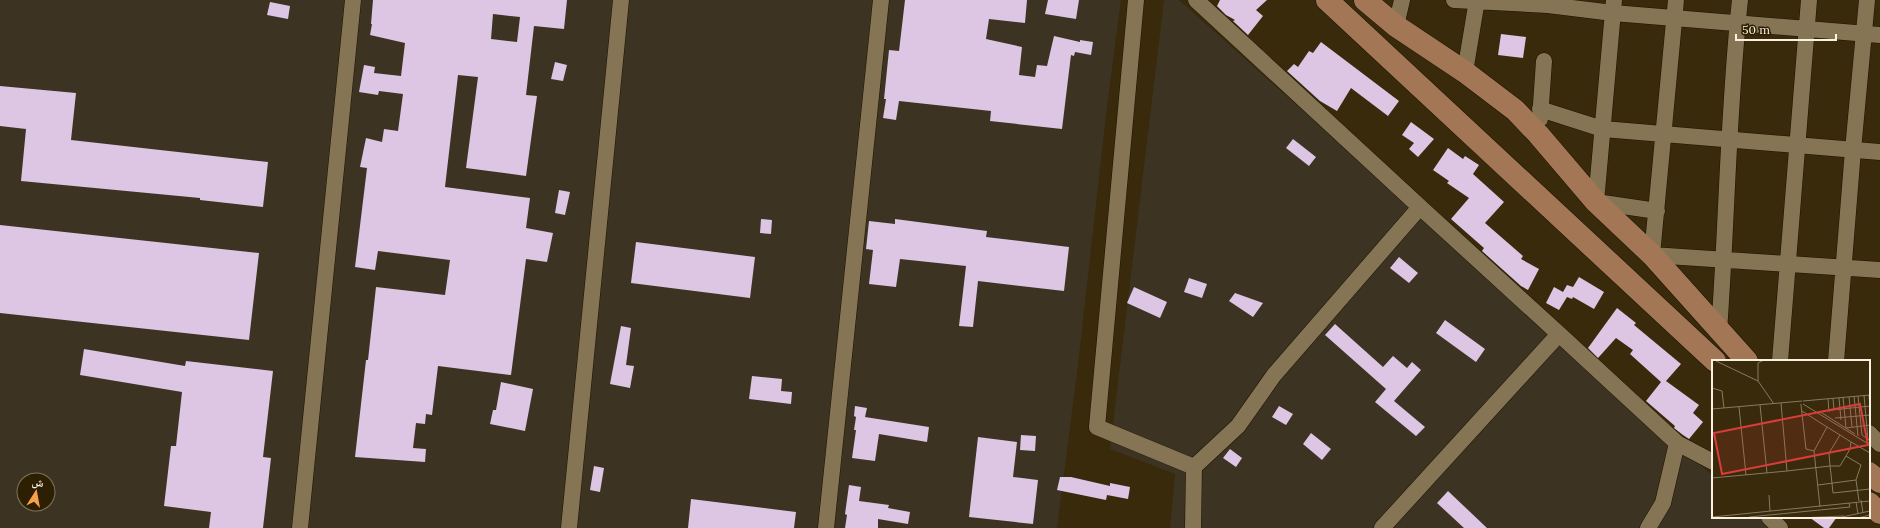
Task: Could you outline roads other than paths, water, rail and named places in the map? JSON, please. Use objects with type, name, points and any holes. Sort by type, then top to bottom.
[{"type":"street","points":[[300,528],[353,0]]},
{"type":"street","points":[[569,528],[621,0]]},
{"type":"street","points":[[826,528],[881,0]]},
{"type":"street","points":[[1136,0],[1097,427],[1194,467]]},
{"type":"street","points":[[1196,0],[1677,443],[1712,461]]},
{"type":"street","points":[[1327,0],[1714,360]]},
{"type":"street","points":[[1365,0],[1396,26],[1465,72],[1509,105],[1538,134],[1596,202],[1652,255],[1746,360]]},
{"type":"street","points":[[1396,26],[1402,0]]},
{"type":"street","points":[[1454,0],[1614,7],[1674,18],[1880,35]]},
{"type":"street","points":[[1652,255],[1676,0]]},
{"type":"street","points":[[1719,331],[1724,258],[1728,140],[1740,0]]},
{"type":"street","points":[[1780,360],[1809,0]]},
{"type":"street","points":[[1836,360],[1867,0]]},
{"type":"street","points":[[1465,72],[1476,1]]},
{"type":"street","points":[[1596,202],[1614,7]]},
{"type":"street","points":[[1538,134],[1544,61]]},
{"type":"street","points":[[1540,109],[1603,129],[1880,152]]},
{"type":"street","points":[[1596,202],[1657,211]]},
{"type":"street","points":[[1193,528],[1194,467],[1238,426],[1274,375],[1420,207]]},
{"type":"street","points":[[1652,255],[1724,258],[1880,270]]},
{"type":"street","points":[[1382,528],[1560,334]]},
{"type":"street","points":[[1870,434],[1880,444]]},
{"type":"street","points":[[1648,528],[1663,503],[1677,443]]},
{"type":"street","points":[[1870,474],[1880,482]]},
{"type":"street","points":[[1870,504],[1880,513]]},
{"type":"street","points":[[1769,518],[1780,528]]}]
